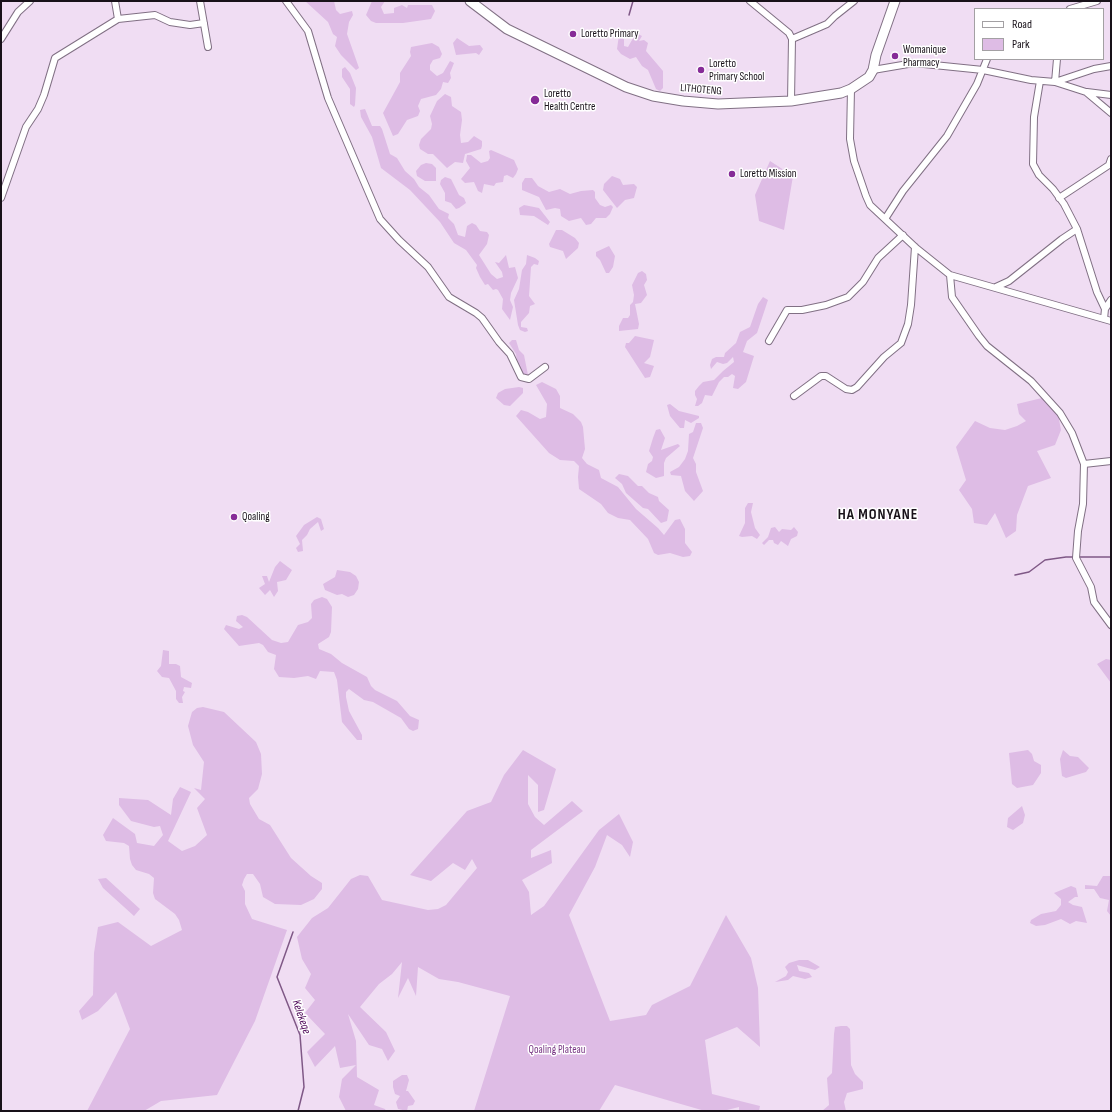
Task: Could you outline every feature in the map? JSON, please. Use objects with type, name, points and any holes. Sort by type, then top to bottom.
[{"type":"main road","name":"LITHOTENG","points":[[470,1],[508,29],[577,65],[626,87],[653,96],[683,101],[718,104],[791,101],[841,93],[851,89],[869,77],[873,70]]},
{"type":"main road","points":[[873,70],[876,54],[895,1]]},
{"type":"street","points":[[1,39],[18,12],[30,1]]},
{"type":"street","points":[[116,1],[118,19]]},
{"type":"street","points":[[200,1],[208,47]]},
{"type":"street","points":[[286,1],[308,31],[328,98],[380,219],[399,240],[428,267],[449,297],[476,312],[482,318],[499,342],[510,354],[521,377],[529,379],[545,367]]},
{"type":"street","points":[[750,1],[789,33],[792,38],[791,101]]},
{"type":"street","points":[[792,38],[827,24],[854,1]]},
{"type":"street","points":[[1073,8],[1097,1]]},
{"type":"street","points":[[1,198],[26,127],[38,109],[44,95],[55,58],[118,19],[155,15],[166,22],[190,26],[204,23]]},
{"type":"street","points":[[885,218],[903,191],[947,136],[977,84],[987,60]]},
{"type":"street","points":[[1055,82],[1057,60]]},
{"type":"street","points":[[873,70],[914,63],[983,70],[1040,81],[1055,82],[1086,92],[1111,95]]},
{"type":"street","points":[[1055,82],[1094,69],[1111,66]]},
{"type":"street","points":[[1040,81],[1034,117],[1033,164],[1039,175],[1059,198],[1077,229],[1097,292],[1105,309]]},
{"type":"street","points":[[851,89],[850,139],[854,161],[870,205],[915,246],[950,275],[1111,321]]},
{"type":"street","points":[[1086,92],[1111,113]]},
{"type":"street","points":[[1059,198],[1108,165],[1111,159]]},
{"type":"street","points":[[996,287],[1009,281],[1062,238],[1077,229]]},
{"type":"street","points":[[768,341],[787,310],[802,310],[826,305],[848,297],[863,282],[878,258],[904,235]]},
{"type":"street","points":[[794,396],[821,376],[826,376],[846,389],[852,390],[857,387],[884,358],[901,343],[908,324],[913,296],[915,246]]},
{"type":"street","points":[[950,275],[952,297],[979,336],[987,346],[1031,381],[1060,413],[1072,432],[1084,464],[1082,488],[1083,504],[1078,531],[1076,558],[1091,587],[1094,602],[1111,625]]},
{"type":"street","points":[[1104,319],[1105,309],[1111,300]]},
{"type":"street","points":[[1084,464],[1111,461]]},
{"type":"green space","points":[[305,1],[334,1],[336,10],[340,14],[352,11],[353,15],[349,22],[347,34],[359,68],[356,70],[341,55],[335,46],[337,37],[333,34],[328,22]]},
{"type":"green space","points":[[372,1],[385,1],[381,7],[384,14],[394,13],[394,8],[402,5],[407,8],[408,5],[432,5],[435,11],[431,19],[403,23],[376,23],[371,21],[366,15]]},
{"type":"green space","points":[[636,33],[642,36],[639,41],[644,40],[648,43],[646,51],[663,71],[663,88],[660,91],[656,89],[648,70],[642,66],[636,57],[630,59],[621,54],[617,49],[619,35],[624,39],[624,46],[628,47]]},
{"type":"green space","points":[[457,38],[469,46],[480,45],[483,49],[479,55],[476,53],[456,55],[453,43]]},
{"type":"green space","points":[[432,43],[439,47],[442,54],[440,58],[433,60],[430,65],[430,70],[437,76],[443,73],[450,61],[454,63],[450,73],[451,78],[448,83],[443,82],[441,89],[436,95],[421,99],[418,106],[420,111],[418,116],[407,120],[398,134],[393,136],[383,113],[400,82],[400,73],[411,56],[411,47]]},
{"type":"green space","points":[[345,67],[350,73],[356,88],[354,107],[350,104],[350,89],[342,77],[342,69]]},
{"type":"green space","points":[[445,94],[451,97],[452,106],[461,112],[461,143],[468,142],[474,136],[482,141],[481,149],[465,154],[463,163],[455,162],[447,168],[433,154],[428,154],[420,149],[419,145],[421,139],[431,129],[432,124],[430,116],[437,101]]},
{"type":"green space","points":[[365,109],[372,126],[380,126],[382,129],[390,154],[397,158],[405,171],[414,179],[419,187],[429,195],[439,209],[449,214],[448,218],[454,224],[458,235],[465,237],[467,226],[472,223],[476,225],[480,231],[487,232],[489,235],[487,244],[479,255],[491,274],[497,279],[503,277],[502,272],[495,262],[499,263],[506,255],[509,268],[515,267],[518,278],[511,293],[510,300],[513,307],[510,320],[502,309],[503,299],[498,290],[493,290],[488,284],[485,285],[476,268],[477,265],[466,250],[454,243],[440,222],[410,190],[381,168],[372,137],[361,117],[360,110]]},
{"type":"green space","points":[[491,150],[514,160],[518,169],[513,178],[507,175],[504,176],[503,182],[496,183],[494,186],[484,184],[482,193],[478,191],[474,182],[465,183],[461,179],[470,168],[466,161],[467,155],[471,155],[481,163],[488,161],[490,158],[489,151]]},
{"type":"green space","points":[[770,161],[793,176],[784,230],[759,221],[755,195]]},
{"type":"green space","points":[[426,163],[432,164],[436,168],[436,181],[425,181],[417,176],[416,171],[421,165]]},
{"type":"green space","points":[[612,176],[620,179],[623,185],[634,184],[637,187],[634,198],[625,200],[617,208],[603,190],[604,184]]},
{"type":"green space","points":[[445,177],[451,179],[459,195],[464,198],[466,203],[459,208],[456,209],[451,203],[445,201],[445,193],[440,184],[441,180]]},
{"type":"green space","points":[[525,178],[532,178],[538,186],[549,192],[560,189],[570,194],[593,190],[595,192],[595,198],[600,205],[605,207],[611,205],[613,207],[610,214],[606,218],[596,218],[591,224],[586,225],[581,218],[569,221],[561,216],[560,209],[555,208],[546,210],[539,197],[522,190],[522,183]]},
{"type":"green space","points":[[524,205],[539,208],[550,222],[548,225],[534,216],[520,215],[519,208]]},
{"type":"green space","points":[[556,230],[562,230],[575,238],[579,243],[578,248],[566,259],[563,251],[550,247],[549,244]]},
{"type":"green space","points":[[609,246],[615,256],[613,267],[609,273],[606,273],[600,260],[596,256],[596,252]]},
{"type":"green space","points":[[527,255],[539,261],[538,265],[534,264],[531,267],[529,296],[535,304],[530,306],[529,313],[521,322],[521,327],[527,328],[528,331],[525,332],[520,330],[518,325],[514,300],[519,289],[522,270],[526,264]]},
{"type":"green space","points":[[642,271],[646,274],[647,280],[644,285],[647,295],[641,303],[635,304],[639,324],[638,329],[619,331],[619,326],[623,318],[628,318],[630,315],[630,305],[633,302],[634,295],[632,285],[638,273]]},
{"type":"green space","points":[[763,297],[768,300],[757,333],[747,341],[743,352],[754,356],[746,382],[738,389],[733,388],[735,376],[732,374],[728,377],[724,377],[719,382],[712,396],[705,395],[702,403],[695,406],[697,399],[695,391],[699,386],[703,382],[714,380],[734,362],[733,357],[727,363],[723,364],[717,362],[711,369],[710,365],[712,359],[716,357],[724,357],[725,353],[736,343],[740,332],[750,327],[758,304]]},
{"type":"green space","points":[[635,336],[654,340],[650,357],[644,363],[654,366],[650,377],[645,378],[625,347],[626,343],[629,343]]},
{"type":"green space","points":[[512,340],[516,340],[519,350],[524,355],[528,375],[523,376],[517,362],[516,354],[509,343]]},
{"type":"green space","points":[[542,382],[556,389],[560,396],[560,408],[573,414],[581,422],[583,427],[585,449],[582,458],[587,464],[599,470],[601,478],[618,487],[636,509],[664,535],[675,520],[680,519],[685,529],[685,543],[692,552],[690,556],[683,557],[670,553],[658,555],[654,553],[648,539],[630,520],[618,518],[608,513],[601,504],[579,489],[579,466],[574,461],[560,460],[549,453],[516,416],[521,410],[540,419],[546,417],[547,404],[536,385]]},
{"type":"green space","points":[[519,387],[523,388],[523,393],[510,406],[504,405],[496,398],[498,393],[505,389]]},
{"type":"green space","points":[[1042,398],[1058,414],[1061,430],[1055,445],[1037,451],[1051,478],[1028,486],[1017,515],[1016,531],[1006,538],[995,513],[987,525],[974,523],[972,509],[959,490],[966,480],[956,447],[975,421],[990,428],[1005,430],[1017,426],[1026,421],[1019,414],[1017,404]]},
{"type":"green space","points":[[670,404],[679,411],[699,416],[699,418],[691,423],[685,420],[684,428],[680,428],[670,416],[667,405]]},
{"type":"green space","points":[[696,423],[701,423],[703,428],[693,458],[703,491],[694,501],[685,491],[681,476],[671,475],[670,472],[679,467],[685,459],[688,451],[689,434],[693,432]]},
{"type":"green space","points":[[660,429],[665,438],[661,450],[678,444],[680,446],[666,458],[664,463],[664,476],[656,478],[646,472],[648,464],[652,461],[653,457],[649,451],[653,438],[656,430]]},
{"type":"green space","points":[[619,474],[628,476],[638,486],[642,486],[649,493],[658,497],[659,501],[669,510],[667,521],[661,523],[648,509],[643,508],[626,493],[622,484],[615,478]]},
{"type":"green space","points":[[748,503],[753,503],[751,512],[755,528],[760,535],[757,539],[752,536],[739,536],[745,523],[745,508]]},
{"type":"green space","points":[[317,517],[321,519],[324,529],[321,531],[318,522],[310,529],[302,540],[303,551],[298,552],[296,548],[300,544],[296,536],[304,525]]},
{"type":"green space","points":[[775,527],[779,532],[782,529],[791,530],[794,527],[798,532],[797,536],[791,539],[788,546],[781,541],[778,545],[774,543],[773,540],[769,540],[764,545],[762,543],[768,537],[771,528]]},
{"type":"green space","points":[[280,561],[292,570],[286,580],[277,582],[278,591],[274,597],[270,590],[265,595],[259,588],[265,584],[262,576],[267,576],[269,582],[275,567]]},
{"type":"green space","points":[[337,570],[350,572],[356,576],[359,582],[358,589],[354,595],[348,597],[342,594],[337,595],[325,590],[323,584],[335,577]]},
{"type":"green space","points":[[322,597],[327,599],[332,607],[331,632],[329,637],[318,644],[319,649],[331,654],[342,663],[367,677],[371,686],[375,690],[397,701],[410,716],[419,720],[418,729],[413,731],[409,729],[401,718],[373,702],[364,700],[349,689],[346,692],[346,697],[349,711],[362,735],[362,740],[357,740],[342,722],[337,680],[334,672],[320,671],[316,679],[308,676],[294,678],[279,677],[274,669],[276,655],[268,652],[263,645],[259,643],[239,646],[224,629],[226,625],[239,629],[243,627],[236,621],[237,616],[242,615],[247,617],[272,640],[281,643],[288,642],[298,625],[308,622],[312,618],[311,604],[314,600]]},
{"type":"green space","points":[[163,650],[169,651],[169,664],[176,664],[180,666],[181,677],[192,683],[191,688],[184,687],[183,691],[185,692],[182,697],[183,703],[179,703],[176,699],[176,691],[169,678],[162,677],[157,671],[161,666]]},
{"type":"green space","points":[[1106,659],[1111,660],[1111,683],[1097,664]]},
{"type":"green space","points":[[203,707],[224,712],[256,742],[261,754],[262,774],[258,789],[249,798],[250,804],[259,819],[270,825],[291,858],[311,876],[322,883],[322,889],[314,899],[301,905],[275,904],[263,897],[260,884],[253,874],[247,874],[244,879],[242,885],[245,891],[245,904],[252,919],[287,930],[255,1021],[217,1095],[161,1101],[144,1111],[87,1111],[130,1029],[116,992],[98,1011],[82,1020],[79,1011],[93,995],[94,953],[98,927],[118,922],[151,946],[182,930],[179,920],[175,914],[155,899],[153,893],[154,878],[149,874],[136,870],[132,865],[129,846],[124,843],[106,841],[103,835],[113,818],[135,834],[137,843],[154,846],[163,835],[160,826],[154,827],[131,821],[119,805],[119,798],[148,800],[171,815],[173,799],[180,787],[191,792],[168,841],[182,851],[195,846],[207,835],[197,808],[205,799],[194,788],[201,790],[204,762],[193,745],[188,726],[192,712],[197,708]]},
{"type":"green space","name":"Qoaling Plateau","points":[[523,750],[556,769],[544,810],[538,812],[538,785],[528,775],[528,804],[535,817],[544,825],[572,801],[583,811],[531,850],[531,858],[551,850],[552,863],[522,880],[529,892],[531,915],[544,906],[599,830],[619,814],[633,842],[630,857],[622,845],[607,835],[595,867],[569,915],[610,1021],[646,1015],[652,1005],[690,986],[726,915],[751,958],[758,988],[760,1047],[737,1027],[705,1040],[712,1094],[760,1106],[759,1111],[739,1111],[739,1107],[723,1111],[705,1111],[615,1085],[599,1111],[474,1111],[510,996],[458,982],[439,979],[418,967],[416,996],[408,978],[398,998],[402,962],[392,974],[379,984],[360,1007],[386,1032],[395,1051],[388,1061],[382,1049],[369,1045],[348,1014],[356,1041],[357,1077],[379,1090],[374,1105],[385,1109],[386,1111],[346,1111],[339,1097],[342,1079],[356,1065],[340,1068],[335,1046],[315,1067],[307,1052],[325,1034],[305,1013],[315,1000],[305,988],[311,974],[302,959],[297,937],[312,918],[328,908],[351,879],[360,875],[368,876],[382,900],[428,910],[438,909],[446,905],[477,868],[472,859],[465,870],[453,863],[431,881],[410,875],[467,811],[491,802],[504,775]]},
{"type":"green space","points":[[1028,750],[1032,754],[1034,761],[1041,765],[1041,773],[1033,785],[1017,788],[1012,784],[1009,753]]},
{"type":"green space","points":[[1063,750],[1070,756],[1078,757],[1089,768],[1086,772],[1066,778],[1062,776],[1060,759]]},
{"type":"green space","points":[[1022,806],[1025,815],[1023,823],[1013,830],[1007,827],[1008,818]]},
{"type":"green space","points":[[1103,876],[1111,876],[1111,916],[1107,911],[1109,900],[1100,898],[1094,889],[1085,889],[1085,885],[1097,886]]},
{"type":"green space","points":[[106,878],[140,909],[134,916],[103,888],[98,879]]},
{"type":"green space","points":[[1071,886],[1076,888],[1078,897],[1075,897],[1068,902],[1082,907],[1087,923],[1076,921],[1070,924],[1061,919],[1045,925],[1036,926],[1030,923],[1031,920],[1041,914],[1056,911],[1061,905],[1061,899],[1054,893]]},
{"type":"green space","points":[[799,960],[808,960],[820,967],[815,970],[797,965],[799,971],[809,973],[812,977],[805,979],[793,976],[788,980],[775,982],[786,976],[788,972],[785,967],[789,963]]},
{"type":"green space","points":[[847,1026],[850,1029],[851,1065],[855,1074],[863,1082],[863,1089],[847,1093],[844,1102],[846,1111],[822,1111],[829,1105],[827,1078],[832,1073],[835,1027]]},
{"type":"green space","points":[[402,1075],[407,1075],[409,1080],[406,1091],[408,1091],[415,1101],[413,1105],[408,1106],[407,1111],[398,1109],[396,1102],[400,1096],[395,1094],[393,1087],[393,1081]]},
{"type":"waterway","points":[[629,15],[633,1]]},
{"type":"waterway","points":[[1015,575],[1029,572],[1045,560],[1074,557]]},
{"type":"waterway","points":[[1077,557],[1111,557]]},
{"type":"waterway","name":"Kelekeqe","points":[[293,932],[277,977],[300,1035],[304,1087],[298,1111]]},
{"type":"place","name":"Loretto Primary","points":[[573,34]]},
{"type":"place","name":"Womanique Pharmacy","points":[[895,56]]},
{"type":"place","name":"Loretto Primary School","points":[[701,70]]},
{"type":"place","name":"Loretto Health Centre","points":[[535,100]]},
{"type":"place","name":"Loretto Mission","points":[[732,174]]},
{"type":"place","name":"Qoaling","points":[[234,517]]},
{"type":"district","name":"HA MONYANE","points":[[878,515]]}]
